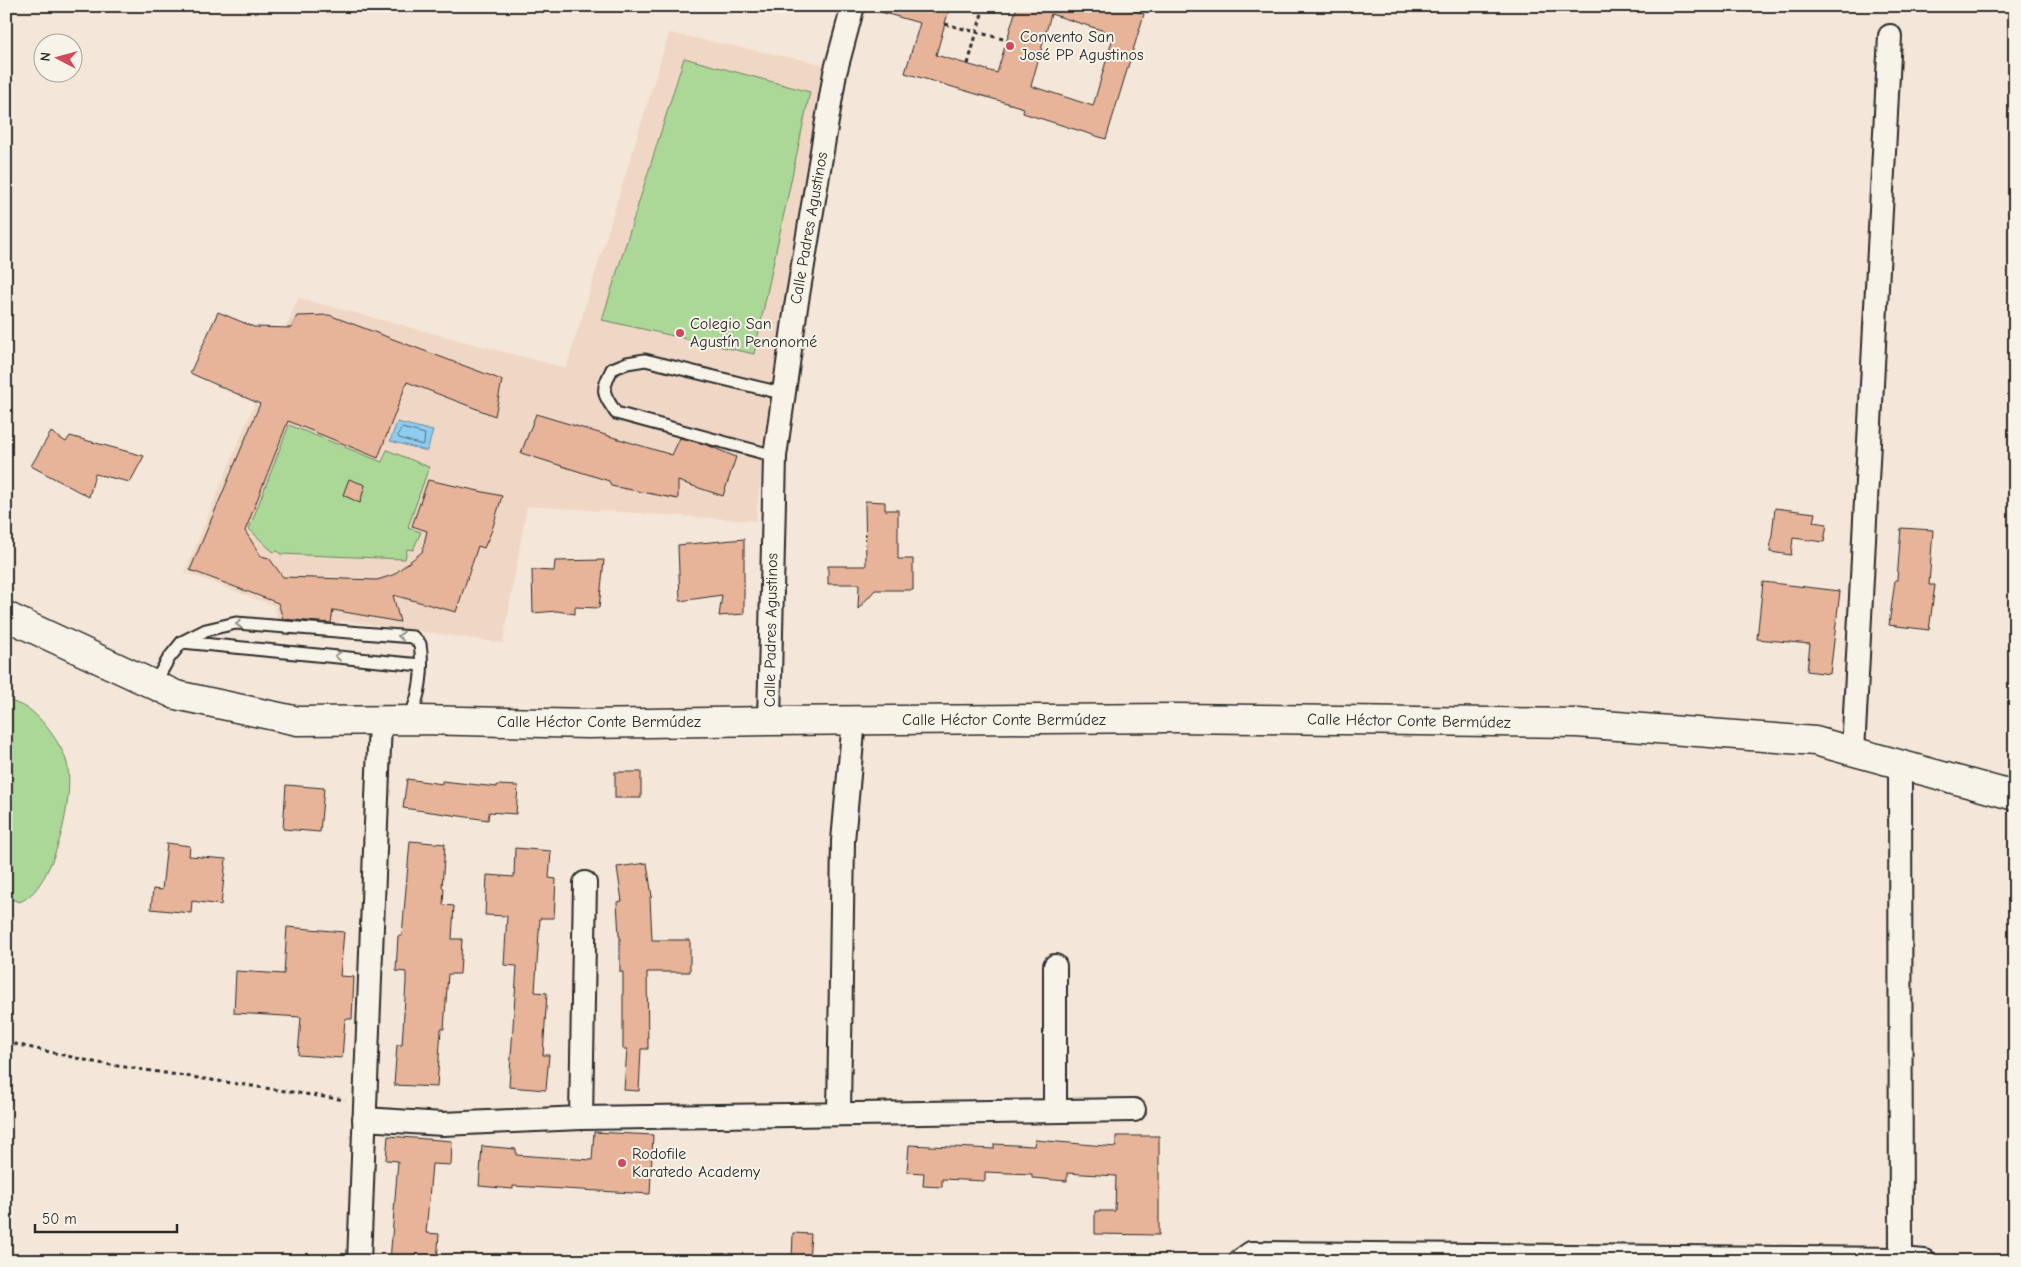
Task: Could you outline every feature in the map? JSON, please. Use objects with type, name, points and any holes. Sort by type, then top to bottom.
[{"type":"street","name":"Calle Padres Agustinos","points":[[769,721],[775,456],[796,307],[836,73],[854,6]]},
{"type":"street","points":[[1853,752],[1890,36]]},
{"type":"street","name":"Calle Héctor Conte Bermúdez","points":[[6,616],[176,695],[298,721],[408,720],[588,724],[1176,718],[1578,723],[1815,741],[2015,796]]},
{"type":"street","points":[[838,1113],[843,841],[854,720]]},
{"type":"street","points":[[359,1261],[380,721]]},
{"type":"street","points":[[1900,765],[1901,1260]]},
{"type":"street","points":[[580,1118],[585,882]]},
{"type":"street","points":[[1054,1111],[1055,966]]},
{"type":"street","points":[[364,1111],[443,1124],[580,1118],[1134,1110]]},
{"type":"street","points":[[1240,1261],[1251,1253],[1924,1261]]},
{"type":"lane","points":[[775,456],[616,412],[606,398],[604,387],[612,369],[627,363],[645,360],[785,394]]},
{"type":"lane","points":[[154,685],[169,658],[182,642],[206,630],[236,623],[360,632],[416,639],[420,644],[421,664],[418,698],[408,720]]},
{"type":"lane","points":[[182,642],[421,664]]},
{"type":"path","points":[[968,64],[984,6]]},
{"type":"path","points":[[945,24],[1007,40]]},
{"type":"path","points":[[6,1042],[98,1063],[364,1111]]},
{"type":"shaded area","name":"Colegio San Agustín Penonomé","points":[[669,33],[832,66],[767,417],[756,521],[527,506],[503,643],[340,620],[336,637],[282,636],[274,606],[185,572],[298,298],[566,368]]},
{"type":"green space","points":[[684,58],[810,92],[754,354],[602,320]]},
{"type":"green space","points":[[289,425],[382,462],[387,450],[429,467],[408,528],[421,532],[413,550],[407,549],[405,559],[280,554],[278,551],[273,552],[249,529]]},
{"type":"green space","points":[[6,699],[27,708],[44,724],[64,754],[69,775],[65,816],[52,860],[43,880],[32,894],[19,902],[6,897]]},
{"type":"water","points":[[397,422],[433,431],[427,451],[390,441]]},
{"type":"building","points":[[878,6],[950,6],[936,55],[997,73],[1017,6],[1120,6],[1144,14],[1106,139],[1023,113],[1024,108],[905,73],[920,23],[877,11]],"holes":[[[1051,14],[1114,34],[1093,106],[1031,86]]]},
{"type":"building","points":[[218,312],[254,327],[291,328],[297,316],[329,315],[502,380],[495,416],[407,382],[378,458],[288,421],[245,531],[261,556],[269,558],[283,577],[377,580],[393,575],[422,552],[427,531],[412,526],[428,480],[502,496],[492,530],[484,548],[478,546],[456,612],[393,595],[400,622],[333,610],[331,623],[283,619],[278,603],[190,570],[260,404],[190,373]]},
{"type":"building","points":[[536,414],[672,455],[680,438],[707,445],[736,457],[723,496],[678,481],[678,499],[611,486],[609,481],[521,453]]},
{"type":"building","points":[[51,432],[66,442],[70,436],[144,456],[130,482],[95,474],[89,497],[31,466]]},
{"type":"building","points":[[349,479],[365,485],[360,503],[343,495]]},
{"type":"building","points":[[865,501],[885,502],[885,510],[898,510],[898,559],[913,559],[913,590],[875,590],[858,609],[859,584],[828,584],[828,566],[866,566]]},
{"type":"building","points":[[1775,508],[1815,513],[1813,522],[1827,524],[1824,542],[1793,538],[1791,555],[1770,552]]},
{"type":"building","points":[[1901,528],[1933,530],[1929,585],[1935,585],[1929,630],[1889,625],[1895,580],[1897,580]]},
{"type":"building","points":[[744,539],[744,614],[719,616],[722,595],[680,601],[678,545]]},
{"type":"building","points":[[604,560],[599,608],[575,607],[575,614],[557,611],[533,613],[532,570],[554,571],[555,561]]},
{"type":"building","points":[[1763,582],[1840,591],[1830,674],[1807,671],[1810,644],[1757,639]]},
{"type":"building","points":[[615,772],[641,772],[641,798],[615,798]]},
{"type":"building","points":[[407,779],[442,784],[442,781],[497,787],[497,785],[518,786],[516,814],[489,812],[488,820],[403,808]]},
{"type":"building","points":[[286,785],[324,788],[320,832],[283,829]]},
{"type":"building","points":[[410,841],[445,844],[442,888],[444,888],[443,905],[454,906],[452,939],[462,939],[460,974],[448,974],[444,1029],[441,1029],[437,1087],[394,1085],[397,1045],[402,1045],[406,982],[406,972],[396,971],[398,936],[402,936]]},
{"type":"building","points":[[167,843],[190,846],[189,856],[226,859],[221,905],[192,901],[191,913],[151,909],[153,889],[162,890]]},
{"type":"building","points":[[515,848],[551,851],[549,878],[556,879],[554,918],[540,918],[535,992],[547,993],[543,1055],[549,1055],[546,1090],[509,1087],[517,966],[504,965],[507,916],[485,915],[487,875],[514,877]]},
{"type":"building","points":[[647,863],[652,897],[650,897],[652,940],[690,940],[690,972],[647,972],[648,1049],[641,1049],[639,1091],[624,1090],[627,1049],[623,1049],[623,972],[620,972],[620,936],[617,902],[622,901],[617,867]]},
{"type":"building","points":[[287,927],[344,932],[340,976],[354,977],[352,1019],[345,1019],[342,1058],[298,1055],[301,1017],[234,1013],[236,971],[284,974]]},
{"type":"building","points":[[594,1132],[653,1135],[650,1194],[513,1186],[513,1189],[479,1186],[482,1146],[516,1149],[516,1155],[592,1160]]},
{"type":"building","points":[[388,1136],[452,1141],[451,1165],[432,1164],[426,1233],[439,1234],[437,1261],[390,1261],[398,1161],[386,1160]]},
{"type":"building","points":[[1116,1136],[1159,1136],[1159,1235],[1095,1234],[1095,1211],[1115,1211],[1116,1176],[1067,1173],[1067,1181],[1032,1178],[1032,1174],[985,1172],[985,1181],[942,1179],[942,1187],[923,1186],[924,1173],[907,1172],[909,1145],[994,1149],[994,1144],[1034,1146],[1035,1140],[1116,1147]]},
{"type":"building","points":[[793,1233],[811,1234],[809,1261],[792,1261]]},
{"type":"place","name":"Convento San José PP Agustinos","points":[[1010,46]]},
{"type":"place","name":"Colegio San Agustín Penonomé","points":[[680,333]]},
{"type":"place","name":"Rodofile Karatedo Academy","points":[[622,1163]]}]
